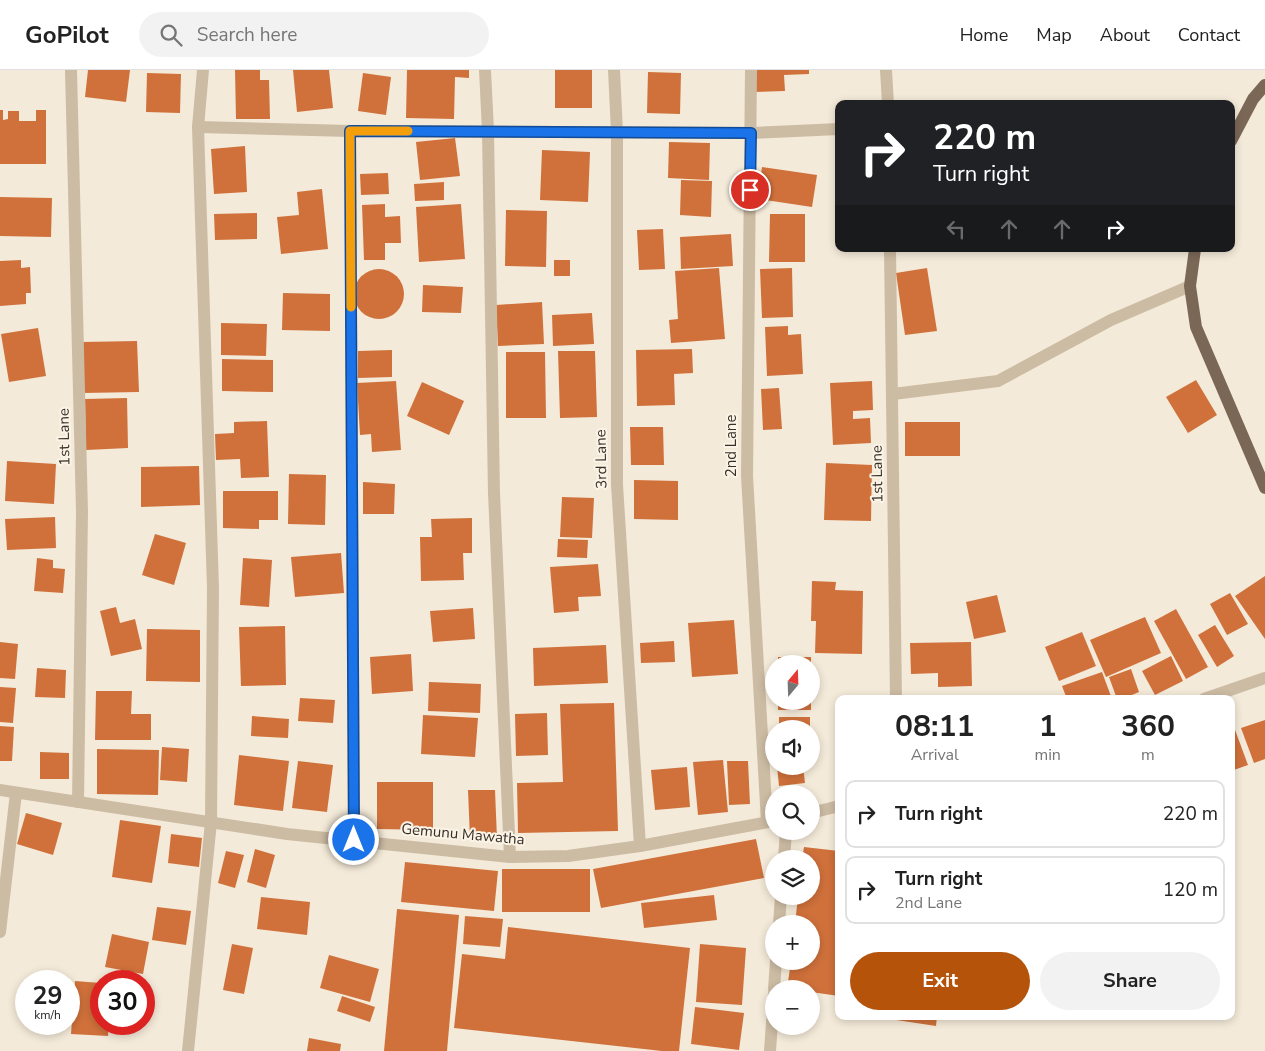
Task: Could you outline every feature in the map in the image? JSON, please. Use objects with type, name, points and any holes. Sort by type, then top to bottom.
[{"type":"main road","points":[[1235,133],[1253,98],[1265,85]]},
{"type":"main road","points":[[1195,252],[1190,286],[1196,327],[1265,488]]},
{"type":"street","name":"1st Lane","points":[[71,70],[82,512],[78,802]]},
{"type":"street","points":[[188,1051],[211,822],[213,588],[198,127],[203,70]]},
{"type":"street","points":[[485,70],[488,131],[494,492],[510,857]]},
{"type":"street","name":"3rd Lane","points":[[614,70],[617,132],[617,485],[640,846]]},
{"type":"street","name":"2nd Lane","points":[[751,70],[747,476],[768,785]]},
{"type":"street","points":[[886,70],[888,100]]},
{"type":"street","points":[[198,127],[350,131],[751,133],[835,129]]},
{"type":"street","points":[[350,131],[354,840]]},
{"type":"street","name":"1st Lane","points":[[890,252],[896,695]]},
{"type":"street","points":[[893,394],[998,381],[1111,320],[1190,286]]},
{"type":"street","points":[[1216,695],[1265,678]]},
{"type":"street","name":"Gemunu Mawatha","points":[[0,790],[287,834],[510,857],[568,856],[640,846],[765,822]]},
{"type":"street","points":[[0,932],[16,793]]},
{"type":"street","points":[[820,810],[835,807]]},
{"type":"street","points":[[770,1051],[771,1035]]},
{"type":"building","points":[[88,70],[130,70],[126,102],[85,97]]},
{"type":"building","points":[[235,70],[260,70],[260,80],[269,80],[270,119],[236,119]]},
{"type":"building","points":[[293,70],[329,70],[333,108],[297,112]]},
{"type":"building","points":[[407,70],[469,70],[469,78],[455,77],[454,119],[406,118]]},
{"type":"building","points":[[555,70],[592,70],[592,108],[555,108]]},
{"type":"building","points":[[751,70],[809,70],[809,74],[784,75],[785,91],[752,92]]},
{"type":"building","points":[[648,72],[681,73],[680,114],[647,113]]},
{"type":"building","points":[[147,73],[181,74],[180,113],[146,112]]},
{"type":"building","points":[[363,73],[391,77],[386,115],[358,111]]},
{"type":"building","points":[[0,110],[3,110],[3,120],[8,119],[8,111],[19,111],[19,121],[36,121],[36,110],[46,110],[46,164],[0,164]]},
{"type":"building","points":[[455,138],[460,176],[420,180],[416,142]]},
{"type":"building","points":[[669,142],[710,143],[709,180],[668,178]]},
{"type":"building","points":[[245,146],[247,192],[214,194],[211,149]]},
{"type":"building","points":[[542,150],[590,152],[588,202],[540,200]]},
{"type":"building","points":[[762,167],[817,175],[812,207],[758,199]]},
{"type":"building","points":[[388,173],[389,194],[361,195],[360,174]]},
{"type":"building","points":[[681,180],[712,181],[711,217],[680,215]]},
{"type":"building","points":[[444,182],[444,200],[415,201],[414,184]]},
{"type":"building","points":[[322,189],[328,249],[281,254],[277,217],[299,215],[297,192]]},
{"type":"building","points":[[0,197],[52,198],[51,237],[0,236]]},
{"type":"building","points":[[385,204],[385,217],[400,216],[401,243],[385,243],[385,260],[364,260],[362,205]]},
{"type":"building","points":[[461,204],[465,259],[419,262],[416,207]]},
{"type":"building","points":[[506,210],[547,211],[546,267],[505,266]]},
{"type":"building","points":[[257,213],[257,239],[215,240],[214,214]]},
{"type":"building","points":[[770,214],[805,214],[805,262],[769,262]]},
{"type":"building","points":[[663,229],[665,269],[639,270],[637,230]]},
{"type":"building","points":[[731,234],[733,266],[681,269],[680,237]]},
{"type":"building","points":[[21,260],[21,268],[30,267],[31,293],[26,293],[26,304],[0,306],[0,261]]},
{"type":"building","points":[[554,260],[570,260],[570,276],[554,276]]},
{"type":"building","points":[[719,268],[725,339],[671,343],[669,320],[678,319],[675,271]]},
{"type":"building","points":[[792,268],[793,317],[762,318],[760,269]]},
{"type":"building","points":[[927,268],[937,331],[905,335],[896,273]]},
{"type":"building","points":[[379,269],[388,271],[399,280],[404,294],[402,303],[393,314],[379,319],[370,317],[359,308],[354,294],[356,285],[365,274]]},
{"type":"building","points":[[423,285],[463,287],[461,313],[422,312]]},
{"type":"building","points":[[283,293],[330,294],[330,331],[282,330]]},
{"type":"building","points":[[542,302],[544,344],[498,346],[496,305]]},
{"type":"building","points":[[592,313],[594,344],[553,346],[552,315]]},
{"type":"building","points":[[221,323],[267,324],[266,356],[221,355]]},
{"type":"building","points":[[788,326],[788,335],[801,334],[803,374],[767,376],[765,327]]},
{"type":"building","points":[[38,328],[46,376],[9,382],[1,334]]},
{"type":"building","points":[[137,341],[139,392],[83,393],[82,342]]},
{"type":"building","points":[[692,349],[693,373],[674,374],[675,405],[637,406],[636,350]]},
{"type":"building","points":[[392,350],[392,377],[358,378],[358,351]]},
{"type":"building","points":[[558,351],[595,351],[597,417],[560,418]]},
{"type":"building","points":[[506,352],[545,352],[546,418],[506,418]]},
{"type":"building","points":[[222,359],[273,360],[273,392],[222,391]]},
{"type":"building","points":[[1196,380],[1217,415],[1188,433],[1166,397]]},
{"type":"building","points":[[396,381],[401,450],[372,452],[371,434],[360,435],[357,383]]},
{"type":"building","points":[[872,381],[873,410],[853,411],[853,419],[870,418],[871,443],[833,445],[830,383]]},
{"type":"building","points":[[422,382],[464,401],[449,435],[407,416]]},
{"type":"building","points":[[779,388],[782,429],[763,430],[761,389]]},
{"type":"building","points":[[127,398],[128,448],[86,450],[85,399]]},
{"type":"building","points":[[267,421],[269,477],[241,478],[240,459],[216,460],[215,434],[234,433],[234,422]]},
{"type":"building","points":[[905,422],[960,422],[960,456],[905,456]]},
{"type":"building","points":[[630,427],[663,427],[664,465],[631,465]]},
{"type":"building","points":[[7,461],[56,464],[54,504],[5,501]]},
{"type":"building","points":[[826,463],[872,465],[871,521],[824,520]]},
{"type":"building","points":[[199,466],[200,505],[141,507],[141,467]]},
{"type":"building","points":[[289,474],[326,475],[325,525],[288,524]]},
{"type":"building","points":[[634,480],[678,481],[678,520],[634,519]]},
{"type":"building","points":[[363,482],[395,484],[394,514],[363,514]]},
{"type":"building","points":[[223,491],[278,491],[278,520],[259,520],[259,529],[223,528]]},
{"type":"building","points":[[562,497],[594,498],[592,538],[560,537]]},
{"type":"building","points":[[55,517],[56,548],[7,550],[5,519]]},
{"type":"building","points":[[472,518],[472,553],[463,553],[464,580],[421,581],[420,537],[432,537],[431,519]]},
{"type":"building","points":[[155,534],[186,543],[174,585],[142,575]]},
{"type":"building","points":[[558,539],[588,540],[587,558],[557,557]]},
{"type":"building","points":[[341,553],[344,593],[295,597],[291,557]]},
{"type":"building","points":[[37,558],[53,560],[53,568],[65,569],[63,593],[34,591]]},
{"type":"building","points":[[243,558],[272,560],[269,607],[240,605]]},
{"type":"building","points":[[598,564],[601,596],[578,597],[579,611],[554,613],[550,567]]},
{"type":"building","points":[[1265,576],[1265,639],[1235,596]]},
{"type":"building","points":[[812,581],[836,582],[835,590],[863,591],[862,654],[815,653],[816,621],[811,621]]},
{"type":"building","points":[[1230,593],[1248,624],[1227,635],[1210,604]]},
{"type":"building","points":[[997,595],[1006,632],[974,639],[966,602]]},
{"type":"building","points":[[116,607],[120,623],[135,619],[142,649],[111,656],[100,611]]},
{"type":"building","points":[[473,608],[475,639],[433,642],[430,611]]},
{"type":"building","points":[[1176,609],[1208,667],[1186,679],[1154,621]]},
{"type":"building","points":[[1145,617],[1161,653],[1106,677],[1090,640]]},
{"type":"building","points":[[734,620],[738,674],[692,677],[688,623]]},
{"type":"building","points":[[1215,625],[1234,656],[1217,667],[1198,635]]},
{"type":"building","points":[[285,626],[286,685],[241,686],[239,627]]},
{"type":"building","points":[[147,629],[200,630],[200,682],[146,681]]},
{"type":"building","points":[[1082,632],[1096,666],[1059,681],[1045,647]]},
{"type":"building","points":[[674,641],[675,662],[641,663],[640,643]]},
{"type":"building","points":[[0,642],[18,644],[15,679],[0,678]]},
{"type":"building","points":[[971,642],[972,686],[938,687],[938,673],[911,674],[910,643]]},
{"type":"building","points":[[606,645],[608,683],[534,686],[533,648]]},
{"type":"building","points":[[411,654],[413,691],[372,694],[370,657]]},
{"type":"building","points":[[1171,656],[1183,681],[1155,695],[1142,671]]},
{"type":"building","points":[[37,668],[66,670],[65,698],[35,697]]},
{"type":"building","points":[[1131,669],[1139,692],[1132,695],[1116,695],[1109,677]]},
{"type":"building","points":[[1102,672],[1111,695],[1065,695],[1062,686]]},
{"type":"building","points":[[429,682],[481,684],[480,713],[428,711]]},
{"type":"building","points":[[0,687],[16,688],[13,723],[0,722]]},
{"type":"building","points":[[96,691],[132,691],[131,714],[151,714],[151,740],[95,740]]},
{"type":"building","points":[[300,698],[335,700],[333,723],[298,721]]},
{"type":"building","points":[[614,703],[618,831],[518,833],[517,783],[563,782],[560,704]]},
{"type":"building","points":[[547,713],[548,755],[516,756],[515,714]]},
{"type":"building","points":[[423,715],[478,718],[475,757],[421,754]]},
{"type":"building","points":[[252,716],[289,719],[288,738],[251,736]]},
{"type":"building","points":[[779,717],[810,717],[810,720],[779,720]]},
{"type":"building","points":[[1265,720],[1265,759],[1254,763],[1241,728]]},
{"type":"building","points":[[0,726],[14,727],[12,761],[0,761]]},
{"type":"building","points":[[1235,730],[1248,765],[1235,770]]},
{"type":"building","points":[[162,747],[189,749],[187,782],[160,780]]},
{"type":"building","points":[[97,749],[159,750],[158,795],[97,794]]},
{"type":"building","points":[[40,752],[69,753],[69,779],[40,779]]},
{"type":"building","points":[[239,755],[289,761],[283,811],[234,805]]},
{"type":"building","points":[[723,760],[728,812],[698,815],[693,762]]},
{"type":"building","points":[[298,761],[333,765],[327,812],[292,808]]},
{"type":"building","points":[[727,761],[748,761],[750,804],[729,805]]},
{"type":"building","points":[[687,767],[690,807],[655,810],[651,770]]},
{"type":"building","points":[[778,775],[804,775],[805,783],[779,785]]},
{"type":"building","points":[[377,782],[433,782],[433,830],[377,829]]},
{"type":"building","points":[[468,790],[495,790],[497,839],[470,839]]},
{"type":"building","points":[[26,813],[62,823],[53,855],[17,844]]},
{"type":"building","points":[[120,820],[161,826],[152,883],[112,877]]},
{"type":"building","points":[[171,834],[202,838],[199,867],[168,863]]},
{"type":"building","points":[[756,839],[764,878],[601,908],[593,869]]},
{"type":"building","points":[[804,847],[835,851],[835,995],[820,993],[820,980],[788,980],[790,970],[820,970],[820,915],[796,915],[797,905],[820,905],[820,850],[804,850]]},
{"type":"building","points":[[255,849],[275,855],[266,888],[247,882]]},
{"type":"building","points":[[226,851],[244,855],[235,888],[218,883]]},
{"type":"building","points":[[405,862],[498,871],[494,911],[401,902]]},
{"type":"building","points":[[502,869],[590,869],[590,912],[502,912]]},
{"type":"building","points":[[714,895],[717,920],[644,928],[641,903]]},
{"type":"building","points":[[261,897],[310,902],[307,935],[257,929]]},
{"type":"building","points":[[157,907],[191,911],[186,945],[152,940]]},
{"type":"building","points":[[397,909],[459,915],[447,1051],[384,1051]]},
{"type":"building","points":[[465,916],[503,919],[500,947],[463,944]]},
{"type":"building","points":[[508,927],[690,948],[679,1051],[662,1051],[454,1028],[462,954],[505,959]]},
{"type":"building","points":[[112,934],[149,942],[144,970],[121,970],[105,967]]},
{"type":"building","points":[[232,944],[253,948],[244,994],[223,990]]},
{"type":"building","points":[[700,944],[746,948],[742,1005],[696,1002]]},
{"type":"building","points":[[329,955],[379,969],[370,1002],[320,988]]},
{"type":"building","points":[[80,981],[90,982],[90,1035],[108,1036],[80,1034]]},
{"type":"building","points":[[342,996],[375,1007],[370,1022],[337,1011]]},
{"type":"building","points":[[695,1007],[744,1013],[739,1050],[691,1044]]},
{"type":"building","points":[[896,1020],[937,1020],[936,1026]]},
{"type":"building","points":[[309,1038],[341,1044],[340,1051],[307,1051]]},
{"type":"slow traffic","points":[[351,307],[350,131],[408,131]]},
{"type":"route","points":[[354,840],[350,131],[751,133],[750,190]]}]
